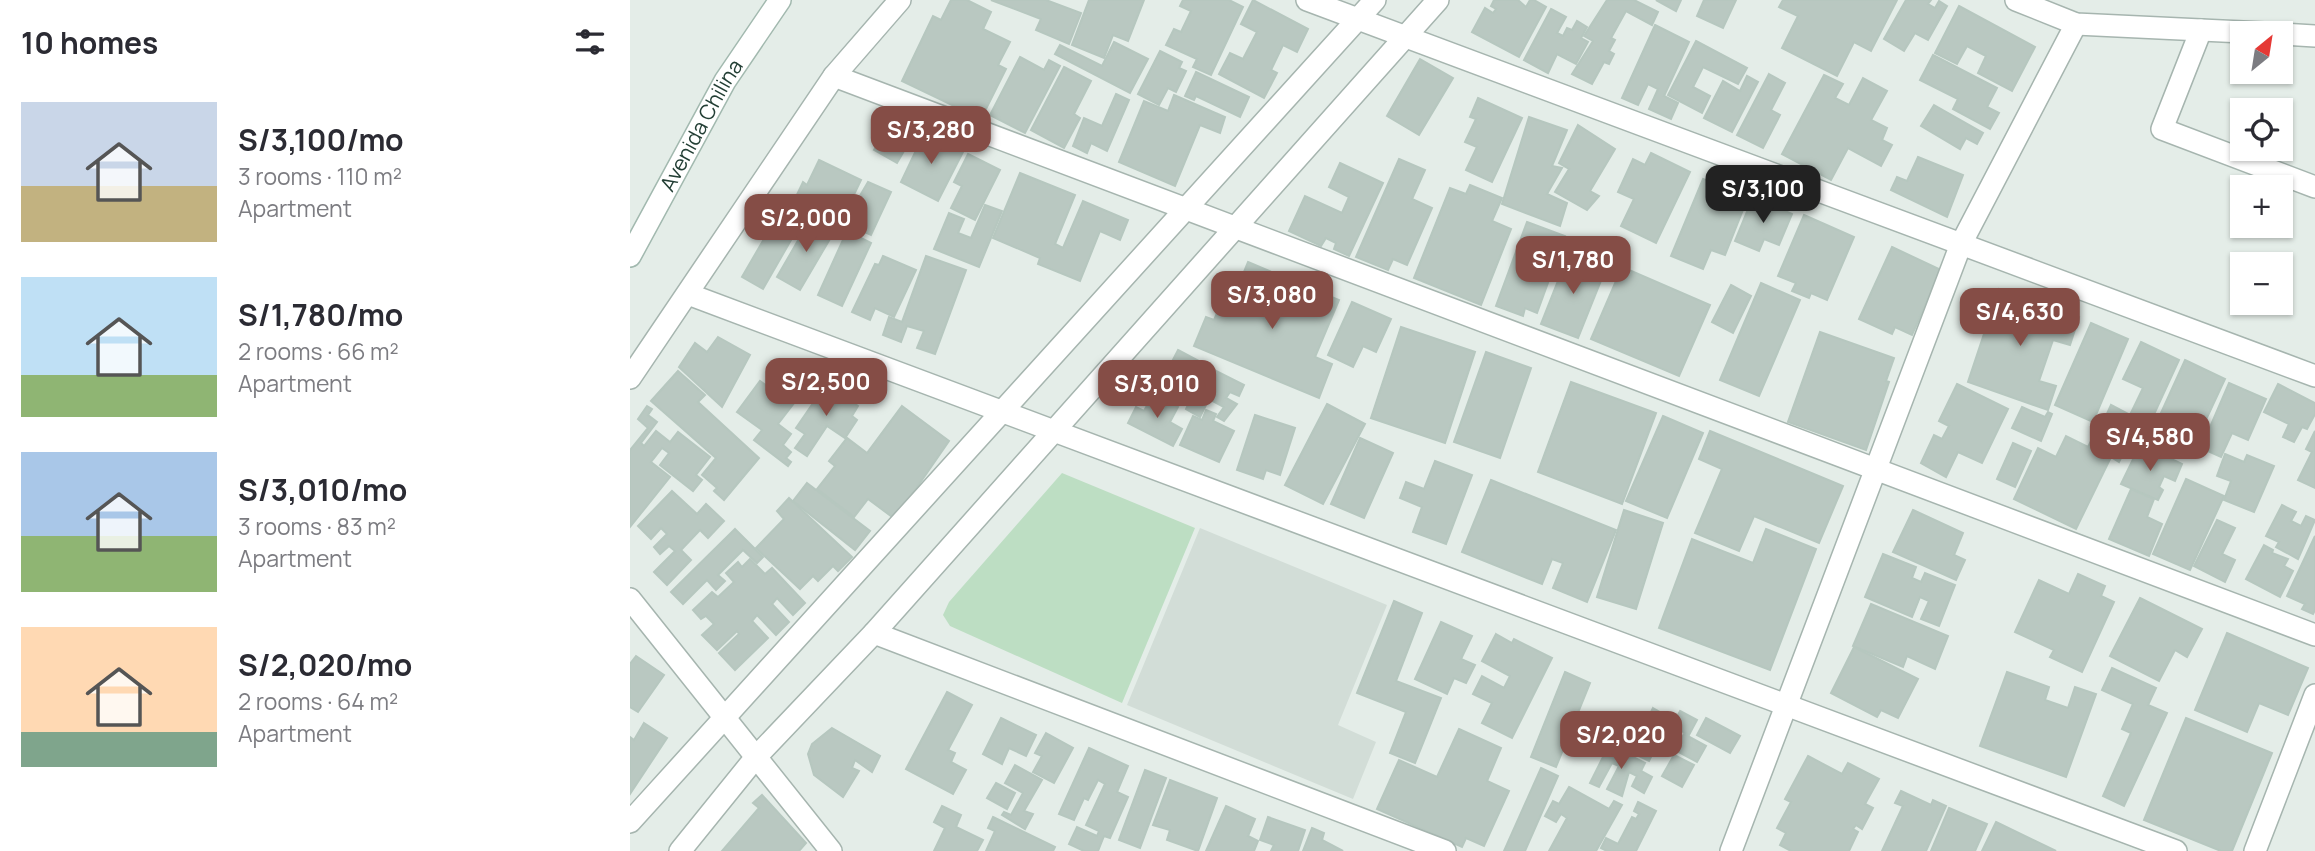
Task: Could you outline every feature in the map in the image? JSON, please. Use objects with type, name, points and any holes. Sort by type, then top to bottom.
[{"type":"street","name":"Avenida Chilina","points":[[630,256],[725,81],[780,0]]},
{"type":"street","points":[[630,378],[834,76],[900,0]]},
{"type":"street","points":[[1307,0],[2315,376]]},
{"type":"street","points":[[630,822],[1375,0]]},
{"type":"street","points":[[680,851],[756,757],[874,633],[1438,0]]},
{"type":"street","points":[[2016,0],[2076,24],[2230,31]]},
{"type":"street","points":[[1731,851],[1961,244],[2076,24]]},
{"type":"street","points":[[2201,30],[2162,129],[2315,187]]},
{"type":"street","points":[[2293,35],[2315,36]]},
{"type":"street","points":[[834,76],[2315,635]]},
{"type":"street","points":[[688,294],[2176,851]]},
{"type":"street","points":[[630,599],[831,851]]},
{"type":"street","points":[[874,633],[1445,851]]},
{"type":"street","points":[[2255,851],[2315,695]]},
{"type":"shaded area","points":[[1200,528],[1387,605],[1338,725],[1376,742],[1353,799],[1127,705]]},
{"type":"green space","points":[[1062,473],[1195,528],[1122,703],[950,626],[943,615],[949,602]]},
{"type":"building","points":[[951,0],[967,0],[991,12],[983,29],[1010,42],[998,65],[1006,69],[981,119],[902,81],[933,16],[941,20]]},
{"type":"building","points":[[991,0],[1046,0],[1081,13],[1069,44],[1036,30],[1041,19]]},
{"type":"building","points":[[1089,0],[1144,0],[1128,41],[1113,35],[1104,58],[1072,45]]},
{"type":"building","points":[[1183,0],[1229,0],[1243,7],[1211,75],[1193,67],[1197,59],[1166,45],[1174,29],[1181,32],[1191,11],[1180,6]]},
{"type":"building","points":[[1253,0],[1308,29],[1297,52],[1283,45],[1271,70],[1277,73],[1264,98],[1219,74],[1230,53],[1243,59],[1257,32],[1241,24]]},
{"type":"building","points":[[1494,0],[1518,0],[1526,7],[1530,0],[1534,0],[1546,7],[1519,57],[1472,32],[1485,8],[1493,13],[1496,9],[1491,6]]},
{"type":"building","points":[[1607,0],[1634,0],[1658,12],[1652,25],[1626,11],[1611,38],[1615,40],[1609,51],[1614,54],[1609,64],[1604,62],[1592,84],[1572,74],[1593,41],[1584,36]]},
{"type":"building","points":[[1656,0],[1681,0],[1676,11]]},
{"type":"building","points":[[1704,0],[1736,0],[1723,28],[1697,16]]},
{"type":"building","points":[[1783,0],[1897,0],[1871,51],[1854,42],[1837,76],[1782,48],[1798,16],[1779,7]]},
{"type":"building","points":[[1906,0],[1931,0],[1928,4],[1935,8],[1939,1],[1947,6],[1928,40],[1915,33],[1904,51],[1884,39]]},
{"type":"building","points":[[1959,6],[2035,47],[2012,91],[1978,73],[1986,56],[1967,46],[1957,64],[1935,53]]},
{"type":"building","points":[[1551,9],[1566,17],[1557,33],[1563,36],[1567,28],[1572,30],[1577,21],[1587,27],[1581,38],[1588,42],[1576,64],[1557,54],[1548,73],[1524,60]]},
{"type":"building","points":[[1655,25],[1689,42],[1664,96],[1678,103],[1671,119],[1649,109],[1658,89],[1648,84],[1638,105],[1622,98]]},
{"type":"building","points":[[1696,41],[1747,68],[1738,84],[1703,67],[1693,87],[1710,96],[1702,113],[1668,95]]},
{"type":"building","points":[[1114,42],[1148,59],[1130,93],[1055,54],[1060,45],[1102,66]]},
{"type":"building","points":[[1160,51],[1182,62],[1179,68],[1186,71],[1176,92],[1168,88],[1159,105],[1138,94]]},
{"type":"building","points":[[1933,55],[1997,88],[1987,107],[1999,113],[1990,129],[1953,109],[1958,99],[1920,80]]},
{"type":"building","points":[[1020,57],[1044,70],[1049,60],[1060,66],[1025,133],[990,115]]},
{"type":"building","points":[[1420,59],[1453,78],[1419,135],[1387,116]]},
{"type":"building","points":[[1064,67],[1091,81],[1074,114],[1080,118],[1064,148],[1031,130]]},
{"type":"building","points":[[1196,72],[1249,97],[1240,117],[1196,96],[1194,100],[1185,96]]},
{"type":"building","points":[[1769,74],[1785,83],[1771,110],[1780,115],[1763,148],[1737,135]]},
{"type":"building","points":[[1824,75],[1843,84],[1835,98],[1849,105],[1863,78],[1887,91],[1871,120],[1887,128],[1882,140],[1892,145],[1881,166],[1848,148],[1831,180],[1782,154]]},
{"type":"building","points":[[1747,76],[1758,82],[1732,132],[1704,118],[1723,81],[1740,91]]},
{"type":"building","points":[[1116,94],[1129,100],[1107,151],[1091,143],[1087,153],[1073,146],[1084,118],[1102,126]]},
{"type":"building","points":[[1174,95],[1225,117],[1220,133],[1200,125],[1175,186],[1119,162],[1144,101],[1168,111]]},
{"type":"building","points":[[1478,98],[1522,118],[1492,182],[1466,170],[1477,147],[1465,142],[1476,119],[1470,117]]},
{"type":"building","points":[[1934,105],[1983,133],[1977,144],[1966,138],[1960,149],[1921,126]]},
{"type":"building","points":[[1529,117],[1567,130],[1552,166],[1562,168],[1547,194],[1567,203],[1560,226],[1502,204]]},
{"type":"building","points":[[1578,125],[1615,149],[1590,191],[1599,196],[1587,210],[1555,192],[1569,169],[1559,163]]},
{"type":"building","points":[[917,128],[963,152],[938,201],[901,182],[921,140],[913,136]]},
{"type":"building","points":[[886,131],[908,144],[897,163],[874,150]]},
{"type":"building","points":[[1651,153],[1690,172],[1656,243],[1621,226],[1634,199],[1618,192],[1633,159],[1645,165]]},
{"type":"building","points":[[968,154],[1000,170],[975,220],[951,208],[962,186],[954,182]]},
{"type":"building","points":[[1918,157],[1963,175],[1947,217],[1891,190],[1897,177],[1907,181]]},
{"type":"building","points":[[1399,159],[1425,170],[1412,199],[1432,208],[1407,265],[1393,259],[1388,270],[1356,257]]},
{"type":"building","points":[[819,160],[861,180],[839,226],[793,203],[803,182],[807,185]]},
{"type":"building","points":[[1340,163],[1383,183],[1349,256],[1334,249],[1336,243],[1326,238],[1321,246],[1289,231],[1305,196],[1342,213],[1349,197],[1329,187]]},
{"type":"building","points":[[1020,173],[1075,195],[1055,244],[1063,248],[1083,201],[1128,220],[1120,240],[1100,231],[1080,281],[1038,264],[1040,258],[993,238]]},
{"type":"building","points":[[1703,179],[1748,197],[1725,255],[1711,250],[1703,269],[1671,256]]},
{"type":"building","points":[[868,182],[891,192],[871,235],[844,223]]},
{"type":"building","points":[[1470,185],[1502,198],[1492,221],[1511,229],[1481,305],[1414,278],[1450,188],[1466,194]]},
{"type":"building","points":[[1753,197],[1792,214],[1779,245],[1764,239],[1759,251],[1735,241]]},
{"type":"building","points":[[985,205],[1002,211],[979,267],[934,249],[949,213],[964,219],[958,233],[971,238]]},
{"type":"building","points":[[783,206],[803,219],[763,289],[742,277]]},
{"type":"building","points":[[1804,215],[1854,237],[1827,300],[1811,293],[1809,298],[1792,291],[1796,283],[1778,276]]},
{"type":"building","points":[[811,218],[834,232],[800,290],[777,277]]},
{"type":"building","points":[[1527,222],[1565,236],[1537,313],[1525,308],[1523,316],[1496,306]]},
{"type":"building","points":[[847,231],[871,243],[842,306],[818,295]]},
{"type":"building","points":[[1892,247],[1941,270],[1912,335],[1895,327],[1892,334],[1859,319]]},
{"type":"building","points":[[1569,253],[1606,268],[1578,338],[1541,324]]},
{"type":"building","points":[[883,256],[916,270],[894,317],[875,308],[870,320],[852,312],[875,264],[879,265]]},
{"type":"building","points":[[926,256],[966,270],[935,354],[917,348],[924,331],[907,326],[901,342],[883,335],[889,317],[902,322]]},
{"type":"building","points":[[1248,262],[1274,273],[1264,297],[1277,303],[1288,279],[1339,300],[1315,357],[1332,364],[1319,398],[1194,346],[1206,317],[1214,320],[1227,290],[1235,294]]},
{"type":"building","points":[[1622,267],[1710,305],[1679,376],[1591,339]]},
{"type":"building","points":[[1761,283],[1800,300],[1759,396],[1720,380]]},
{"type":"building","points":[[1731,285],[1751,296],[1733,333],[1712,322]]},
{"type":"building","points":[[1999,289],[2079,317],[2070,345],[2053,340],[2039,381],[2056,386],[2048,410],[1968,382]]},
{"type":"building","points":[[1352,302],[1391,319],[1376,352],[1363,346],[1353,367],[1328,355]]},
{"type":"building","points":[[2091,323],[2128,339],[2093,422],[2055,405]]},
{"type":"building","points":[[1401,327],[1475,352],[1445,443],[1371,418]]},
{"type":"building","points":[[1820,332],[1894,358],[1886,381],[1889,382],[1866,450],[1788,422]]},
{"type":"building","points":[[718,337],[750,355],[722,407],[679,367],[695,343],[707,352]]},
{"type":"building","points":[[2141,342],[2179,360],[2139,447],[2100,429],[2111,405],[2130,415],[2143,388],[2123,379]]},
{"type":"building","points":[[1178,350],[1210,367],[1199,388],[1206,391],[1214,370],[1244,385],[1239,396],[1230,392],[1226,398],[1237,404],[1224,421],[1217,417],[1224,407],[1209,399],[1200,417],[1186,409],[1193,394],[1163,379]]},
{"type":"building","points":[[1486,352],[1531,368],[1500,458],[1454,442]]},
{"type":"building","points":[[2185,360],[2225,379],[2191,452],[2168,441],[2163,454],[2146,446]]},
{"type":"building","points":[[782,366],[808,385],[778,424],[791,434],[783,445],[791,452],[786,458],[791,462],[788,466],[754,440],[762,430],[737,412],[760,381],[767,386]]},
{"type":"building","points":[[678,371],[705,395],[698,402],[759,458],[724,500],[714,491],[717,488],[702,475],[716,458],[651,401]]},
{"type":"building","points":[[1571,382],[1656,413],[1622,504],[1538,472]]},
{"type":"building","points":[[827,383],[858,406],[852,416],[857,420],[845,438],[827,426],[807,456],[795,448],[805,434],[796,428]]},
{"type":"building","points":[[2229,383],[2266,399],[2248,440],[2232,433],[2221,457],[2201,448]]},
{"type":"building","points":[[1957,384],[2008,409],[1982,463],[1958,452],[1946,477],[1921,463],[1934,435],[1942,439],[1949,426],[1939,421]]},
{"type":"building","points":[[2278,384],[2315,403],[2315,414],[2307,429],[2302,427],[2294,442],[2283,437],[2289,424],[2264,412]]},
{"type":"building","points":[[1156,389],[1163,392],[1156,405],[1165,409],[1168,402],[1178,407],[1170,422],[1182,429],[1173,446],[1128,423],[1136,407],[1144,411]]},
{"type":"building","points":[[1327,404],[1365,424],[1323,504],[1285,485]]},
{"type":"building","points":[[647,406],[652,409],[648,415],[657,422],[641,443],[644,446],[656,431],[670,442],[678,432],[710,457],[696,475],[702,480],[693,491],[660,465],[669,453],[662,448],[651,462],[670,477],[630,527],[630,450],[648,428],[638,419]]},
{"type":"building","points":[[902,406],[949,441],[895,519],[868,499],[854,517],[817,489],[835,466],[829,461],[847,438],[867,453]]},
{"type":"building","points":[[2022,407],[2045,417],[2048,412],[2052,414],[2041,441],[2012,428]]},
{"type":"building","points":[[1206,410],[1216,414],[1213,421],[1234,431],[1219,462],[1180,445],[1193,416],[1202,420]]},
{"type":"building","points":[[1255,415],[1295,428],[1280,475],[1266,470],[1263,479],[1237,470]]},
{"type":"building","points":[[1663,416],[1703,433],[1667,518],[1626,501]]},
{"type":"building","points":[[1710,431],[1843,486],[1819,543],[1754,516],[1739,551],[1695,533],[1722,469],[1699,459]]},
{"type":"building","points":[[2315,431],[2315,488],[2298,480],[2312,452],[2306,449]]},
{"type":"building","points":[[2095,433],[2126,448],[2119,462],[2111,457],[2076,529],[2014,499],[2038,448],[2056,457],[2066,436],[2088,447]]},
{"type":"building","points":[[1360,438],[1393,453],[1364,518],[1331,504]]},
{"type":"building","points":[[2013,443],[2031,451],[2015,487],[1997,479]]},
{"type":"building","points":[[2137,451],[2152,458],[2155,451],[2182,464],[2175,481],[2164,476],[2159,487],[2163,490],[2158,500],[2121,484]]},
{"type":"building","points":[[2225,454],[2244,462],[2247,455],[2274,466],[2254,512],[2224,500],[2231,481],[2217,476]]},
{"type":"building","points":[[1435,461],[1472,475],[1446,544],[1413,532],[1422,507],[1400,498],[1406,482],[1424,489]]},
{"type":"building","points":[[2186,479],[2224,496],[2190,570],[2153,554]]},
{"type":"building","points":[[1491,480],[1616,530],[1587,602],[1553,588],[1563,563],[1552,559],[1542,584],[1462,552]]},
{"type":"building","points":[[807,483],[870,531],[855,550],[793,501]]},
{"type":"building","points":[[2131,489],[2154,499],[2147,517],[2162,524],[2149,556],[2109,539]]},
{"type":"building","points":[[672,491],[697,514],[706,504],[724,521],[708,538],[700,530],[681,550],[691,560],[667,585],[654,572],[675,551],[669,546],[660,554],[654,547],[667,534],[661,528],[651,539],[638,526]]},
{"type":"building","points":[[789,498],[852,557],[838,571],[833,566],[818,581],[813,576],[800,589],[756,548],[784,519],[777,511]]},
{"type":"building","points":[[2282,505],[2296,512],[2291,521],[2301,526],[2306,516],[2315,520],[2298,559],[2276,547],[2279,542],[2266,536]]},
{"type":"building","points":[[1624,510],[1663,523],[1636,609],[1597,597]]},
{"type":"building","points":[[1913,510],[1963,533],[1954,555],[1965,560],[1956,580],[1893,552]]},
{"type":"building","points":[[2217,520],[2235,528],[2222,554],[2235,560],[2225,582],[2194,566]]},
{"type":"building","points":[[735,529],[763,557],[757,563],[743,550],[718,575],[725,581],[716,590],[707,580],[683,604],[671,592]]},
{"type":"building","points":[[1766,529],[1816,549],[1770,670],[1659,628],[1692,539],[1753,563]]},
{"type":"building","points":[[2315,536],[2313,614],[2302,609],[2305,604],[2287,596]]},
{"type":"building","points":[[2264,545],[2273,550],[2272,553],[2288,559],[2284,566],[2293,571],[2280,597],[2246,579]]},
{"type":"building","points":[[1883,554],[1916,567],[1912,578],[1921,582],[1925,573],[1955,585],[1939,626],[1921,619],[1929,601],[1920,597],[1912,617],[1865,597]]},
{"type":"building","points":[[750,559],[765,574],[772,568],[805,603],[793,615],[777,598],[772,604],[789,622],[776,635],[757,615],[752,621],[768,638],[735,670],[719,653],[739,634],[737,631],[717,650],[702,635],[714,624],[706,616],[701,619],[693,610],[712,592],[718,597],[734,582],[726,573],[738,562],[742,567]]},
{"type":"building","points":[[2078,574],[2105,586],[2101,596],[2114,602],[2082,672],[2050,657],[2054,650],[2015,632],[2039,580],[2069,594]]},
{"type":"building","points":[[2140,598],[2202,629],[2187,657],[2175,650],[2159,681],[2110,656]]},
{"type":"building","points":[[1394,601],[1422,613],[1396,681],[1441,698],[1415,763],[1390,753],[1406,712],[1357,693]]},
{"type":"building","points":[[1871,604],[1948,636],[1935,669],[1907,656],[1903,667],[1853,646]]},
{"type":"building","points":[[1441,622],[1472,636],[1461,659],[1475,665],[1466,683],[1454,678],[1447,694],[1415,679]]},
{"type":"building","points":[[2227,633],[2308,668],[2288,715],[2259,703],[2247,732],[2195,710]]},
{"type":"building","points":[[1496,634],[1512,643],[1514,639],[1552,658],[1512,738],[1482,723],[1492,703],[1473,694],[1482,676],[1504,688],[1510,676],[1482,661]]},
{"type":"building","points":[[1854,647],[1918,679],[1898,718],[1881,710],[1877,717],[1831,693]]},
{"type":"building","points":[[636,656],[664,675],[638,712],[630,707],[630,664]]},
{"type":"building","points":[[2112,668],[2156,688],[2148,705],[2167,713],[2124,806],[2103,796],[2131,733],[2122,729],[2133,704],[2102,690]]},
{"type":"building","points":[[1565,672],[1590,683],[1556,767],[1531,757]]},
{"type":"building","points":[[2007,672],[2049,687],[2045,700],[2068,708],[2075,687],[2096,694],[2066,777],[1980,746]]},
{"type":"building","points":[[947,692],[972,705],[948,750],[955,753],[951,762],[966,770],[953,794],[906,769]]},
{"type":"building","points":[[1653,708],[1670,718],[1649,761],[1616,745],[1628,721],[1643,728]]},
{"type":"building","points":[[1680,711],[1697,720],[1689,735],[1672,726]]},
{"type":"building","points":[[1001,718],[1036,735],[1026,756],[1009,748],[1002,764],[983,754]]},
{"type":"building","points":[[1706,718],[1740,736],[1730,753],[1697,735]]},
{"type":"building","points":[[2186,718],[2272,753],[2232,851],[2221,851],[2144,820]]},
{"type":"building","points":[[644,723],[667,738],[630,794],[630,737],[634,740]]},
{"type":"building","points":[[832,728],[880,756],[872,772],[855,760],[852,768],[859,771],[843,797],[814,775],[808,754],[812,744]]},
{"type":"building","points":[[1459,729],[1501,748],[1487,781],[1509,791],[1484,846],[1466,838],[1462,847],[1377,809],[1399,760],[1437,777]]},
{"type":"building","points":[[1046,733],[1073,748],[1054,783],[1033,772],[1042,756],[1035,753]]},
{"type":"building","points":[[1684,734],[1706,746],[1697,762],[1675,750]]},
{"type":"building","points":[[1609,745],[1645,763],[1641,771],[1652,777],[1644,793],[1632,786],[1637,776],[1629,772],[1622,796],[1607,789],[1619,766],[1612,763],[1599,787],[1590,783]]},
{"type":"building","points":[[1089,748],[1128,766],[1117,792],[1128,797],[1110,838],[1104,836],[1098,851],[1084,851],[1069,844],[1077,827],[1097,836],[1099,831],[1086,825],[1105,784],[1098,780],[1088,800],[1084,798],[1074,820],[1059,814]]},
{"type":"building","points":[[1674,755],[1694,765],[1682,787],[1662,776]]},
{"type":"building","points":[[1808,756],[1842,774],[1848,763],[1879,779],[1865,804],[1873,808],[1862,829],[1856,825],[1853,829],[1858,832],[1849,851],[1791,851],[1780,845],[1786,833],[1777,828],[1791,802],[1785,799]]},
{"type":"building","points":[[1015,765],[1042,780],[1024,811],[1033,814],[1025,829],[1002,815],[1004,812],[1011,815],[1023,793],[1005,783]]},
{"type":"building","points":[[1541,768],[1558,776],[1525,851],[1504,851]]},
{"type":"building","points":[[1145,770],[1166,778],[1140,848],[1119,840]]},
{"type":"building","points":[[1170,780],[1217,798],[1198,851],[1167,840],[1170,830],[1153,825]]},
{"type":"building","points":[[996,783],[1015,793],[1007,809],[987,798]]},
{"type":"building","points":[[1569,787],[1609,809],[1614,801],[1622,805],[1596,851],[1549,851],[1567,818],[1561,814],[1556,822],[1545,816],[1553,801],[1559,804]]},
{"type":"building","points":[[1901,791],[1931,805],[1933,800],[1946,806],[1926,851],[1882,851],[1903,806],[1895,803]]},
{"type":"building","points":[[762,795],[806,843],[799,851],[722,851],[759,808],[753,803]]},
{"type":"building","points":[[1638,802],[1656,811],[1636,851],[1607,851],[1601,848],[1606,838],[1618,844],[1632,817],[1636,819],[1639,814],[1634,811]]},
{"type":"building","points":[[942,806],[961,815],[956,827],[983,840],[977,851],[934,851],[945,828],[934,822]]},
{"type":"building","points":[[1226,806],[1255,819],[1248,836],[1258,841],[1254,851],[1206,851]]},
{"type":"building","points":[[1949,808],[1987,824],[1975,851],[1931,851]]},
{"type":"building","points":[[993,817],[1055,847],[1053,851],[986,851],[995,831],[988,828]]},
{"type":"building","points":[[1268,817],[1305,830],[1298,851],[1271,851],[1274,845],[1260,840]]},
{"type":"building","points":[[1996,822],[2056,851],[1982,851]]},
{"type":"building","points":[[1312,828],[1324,833],[1322,840],[1343,851],[1303,851]]}]
